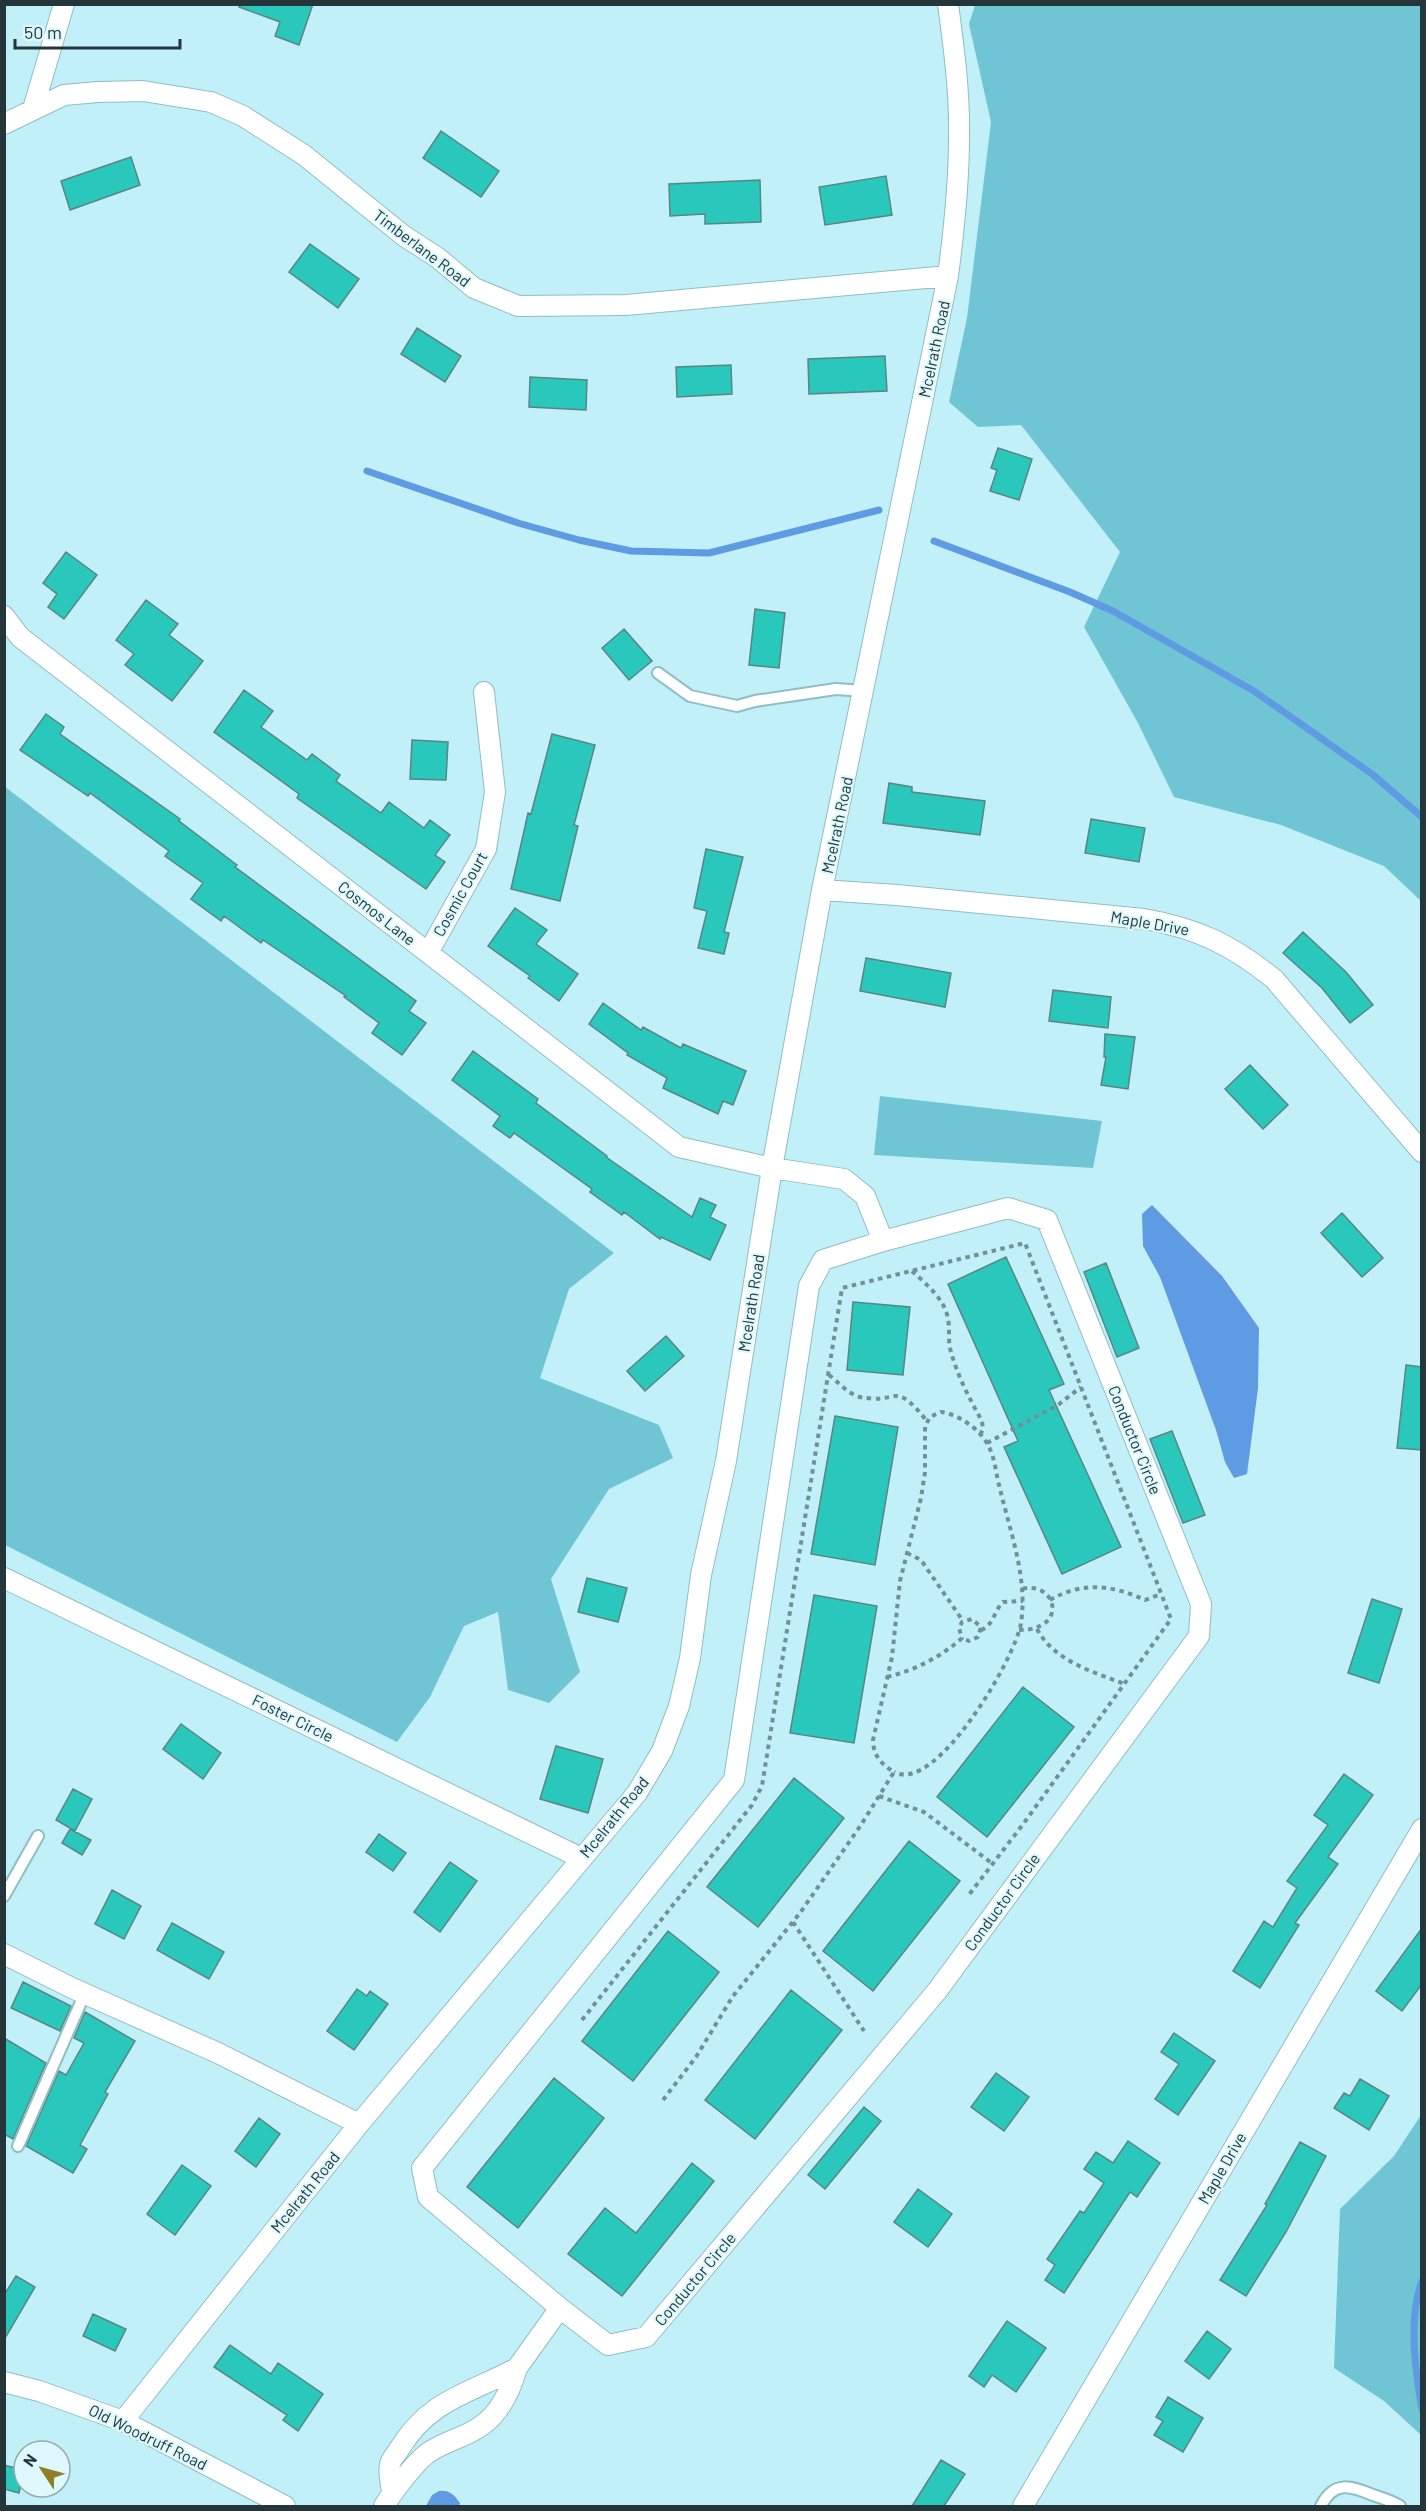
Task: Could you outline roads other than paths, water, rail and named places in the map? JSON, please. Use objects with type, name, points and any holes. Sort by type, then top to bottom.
[{"type":"street","points":[[33,109],[64,4]]},
{"type":"street","name":"Mcelrath Road","points":[[123,2421],[359,2124],[637,1793],[662,1751],[679,1706],[690,1658],[701,1575],[726,1461],[772,1168],[822,890],[948,276],[957,206],[959,136],[956,67],[948,4]]},
{"type":"street","name":"Timberlane Road","points":[[4,124],[64,95],[107,91],[143,91],[211,102],[243,116],[304,154],[404,236],[438,258],[474,288],[518,306],[626,305],[948,276]]},
{"type":"street","name":"Cosmos Lane","points":[[4,616],[20,637],[679,1147],[772,1168]]},
{"type":"street","name":"Cosmic Court","points":[[428,953],[486,849],[495,792],[484,692]]},
{"type":"street","name":"Maple Drive","points":[[822,890],[1144,919],[1173,924],[1201,933],[1227,945],[1274,979],[1422,1152]]},
{"type":"street","points":[[772,1168],[844,1179],[865,1196],[883,1241]]},
{"type":"street","name":"Conductor Circle","points":[[1008,1208],[1047,1220],[1201,1604],[1199,1636],[937,1991],[646,2337],[608,2346],[560,2308],[428,2198],[422,2168],[734,1780],[809,1286],[823,1260],[883,1241],[1008,1208]]},
{"type":"street","name":"Foster Circle","points":[[4,1578],[581,1858]]},
{"type":"street","name":"Maple Drive","points":[[1023,2506],[1422,1829]]},
{"type":"street","points":[[4,1954],[218,2053],[359,2124]]},
{"type":"street","points":[[388,2499],[425,2454],[487,2421],[510,2391],[517,2368],[560,2308]]},
{"type":"street","points":[[388,2499],[389,2465],[407,2436],[432,2411],[450,2398],[489,2383],[517,2368]]},
{"type":"street","name":"Old Woodruff Road","points":[[4,2382],[50,2394],[123,2421],[285,2506]]},
{"type":"lane","points":[[658,673],[690,696],[737,706],[755,701],[836,689],[864,691]]},
{"type":"lane","points":[[4,1896],[38,1836]]},
{"type":"lane","points":[[18,2146],[85,1993]]},
{"type":"lane","points":[[1321,2506],[1325,2498],[1341,2488],[1351,2486],[1400,2506]]},
{"type":"waterway","points":[[367,471],[518,523],[579,540],[631,551],[709,553],[879,510]]},
{"type":"waterway","points":[[934,541],[1070,592],[1113,611],[1254,691],[1372,774],[1422,817]]},
{"type":"waterway","points":[[1422,2281],[1415,2311],[1414,2328],[1415,2361],[1422,2409]]}]
